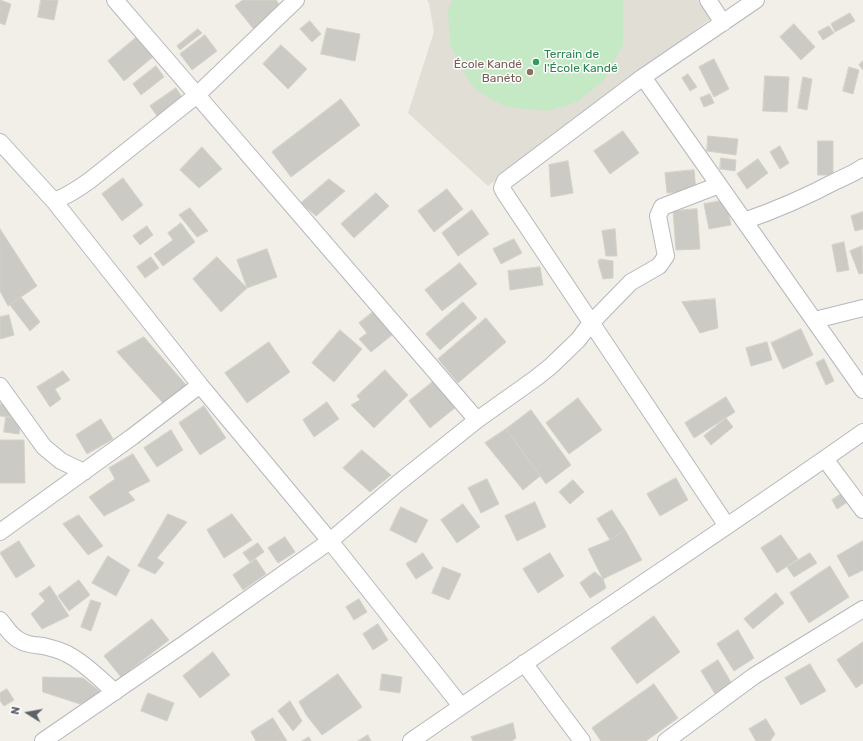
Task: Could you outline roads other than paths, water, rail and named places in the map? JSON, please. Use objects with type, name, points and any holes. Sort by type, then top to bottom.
[{"type":"street","points":[[115,0],[477,420]]},
{"type":"street","points":[[54,201],[72,193],[89,181],[197,95],[296,0]]},
{"type":"street","points":[[708,0],[723,23]]},
{"type":"street","points":[[727,526],[502,188],[505,181],[643,77],[756,0]]},
{"type":"street","points":[[643,77],[863,390]]},
{"type":"street","points":[[0,142],[54,201],[200,385],[330,541],[461,706]]},
{"type":"street","points":[[744,221],[768,213],[862,169]]},
{"type":"street","points":[[43,741],[330,541],[397,484],[477,420],[551,366],[578,340],[591,323],[631,282],[659,266],[666,256],[658,216],[662,208],[719,185]]},
{"type":"street","points":[[815,320],[863,308]]},
{"type":"street","points":[[0,532],[84,472],[200,385]]},
{"type":"street","points":[[0,386],[44,447],[61,461],[84,472]]},
{"type":"street","points":[[411,741],[863,432]]},
{"type":"street","points":[[825,459],[863,510]]},
{"type":"street","points":[[666,741],[754,676],[863,609]]},
{"type":"street","points":[[0,620],[12,634],[23,643],[44,646],[69,655],[84,665],[114,692]]},
{"type":"street","points":[[524,663],[582,741]]},
{"type":"place","name":"Terrain de l'École Kandé","points":[[536,62]]},
{"type":"place","name":"École Kandé Banéto","points":[[530,72]]}]
